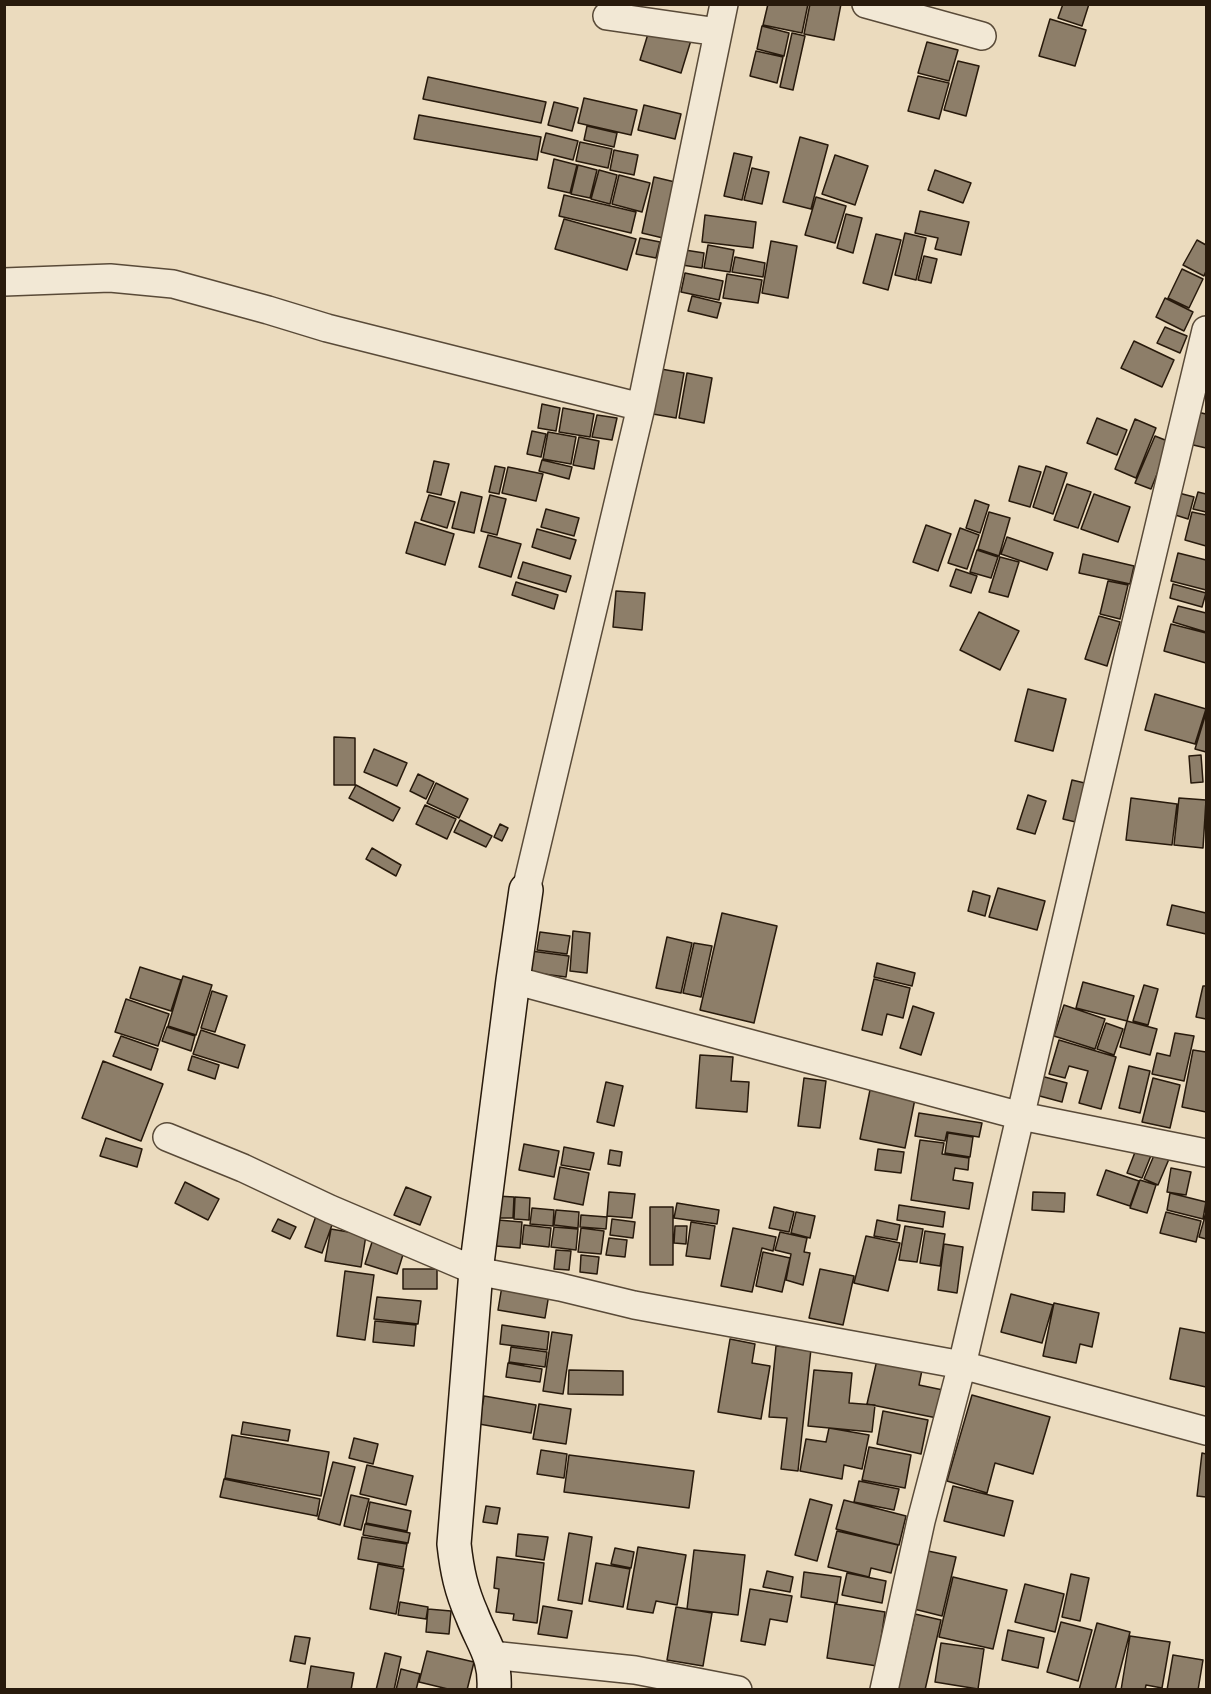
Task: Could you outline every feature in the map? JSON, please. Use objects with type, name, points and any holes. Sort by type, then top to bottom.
[{"type":"street","points":[[494,1689],[495,1679],[491,1655],[473,1619],[461,1587],[454,1544],[476,1271],[513,980],[526,890],[641,407],[724,4]]},
{"type":"street","points":[[866,4],[982,36]]},
{"type":"street","points":[[607,16],[718,32]]},
{"type":"street","points":[[4,282],[110,278],[172,284],[327,328],[641,407]]},
{"type":"street","points":[[884,1689],[921,1521],[962,1365],[1206,330]]},
{"type":"street","points":[[513,980],[1021,1116],[1206,1154]]},
{"type":"street","points":[[167,1137],[476,1271],[560,1287],[634,1305],[962,1365],[1206,1431]]},
{"type":"street","points":[[491,1655],[635,1670],[738,1689]]},
{"type":"building","points":[[768,4],[808,4],[802,33],[763,25]]},
{"type":"building","points":[[810,4],[841,4],[834,40],[804,34]]},
{"type":"building","points":[[1063,4],[1089,4],[1082,26],[1058,18]]},
{"type":"building","points":[[1050,19],[1086,30],[1075,66],[1039,56]]},
{"type":"building","points":[[651,24],[692,37],[681,73],[640,60]]},
{"type":"building","points":[[762,26],[789,33],[784,56],[757,49]]},
{"type":"building","points":[[792,33],[805,36],[793,90],[780,87]]},
{"type":"building","points":[[927,42],[958,50],[949,81],[918,73]]},
{"type":"building","points":[[756,51],[783,57],[777,83],[750,76]]},
{"type":"building","points":[[958,61],[979,66],[966,116],[944,110]]},
{"type":"building","points":[[918,76],[949,83],[939,119],[908,111]]},
{"type":"building","points":[[428,77],[546,102],[541,123],[423,99]]},
{"type":"building","points":[[584,98],[637,110],[631,135],[578,123]]},
{"type":"building","points":[[554,102],[578,108],[572,131],[548,125]]},
{"type":"building","points":[[644,105],[681,114],[675,139],[638,130]]},
{"type":"building","points":[[419,115],[541,137],[537,160],[414,139]]},
{"type":"building","points":[[587,126],[617,133],[614,147],[584,140]]},
{"type":"building","points":[[546,133],[578,141],[573,160],[541,152]]},
{"type":"building","points":[[800,137],[828,145],[811,209],[783,202]]},
{"type":"building","points":[[580,142],[612,149],[608,168],[576,161]]},
{"type":"building","points":[[614,150],[638,155],[634,175],[610,170]]},
{"type":"building","points":[[734,153],[752,157],[742,200],[724,196]]},
{"type":"building","points":[[835,155],[868,166],[855,205],[822,194]]},
{"type":"building","points":[[554,159],[577,165],[570,193],[548,188]]},
{"type":"building","points":[[578,165],[597,170],[590,198],[571,194]]},
{"type":"building","points":[[752,168],[769,172],[762,204],[744,200]]},
{"type":"building","points":[[599,170],[617,175],[610,204],[591,199]]},
{"type":"building","points":[[935,170],[971,183],[963,203],[928,190]]},
{"type":"building","points":[[619,175],[650,183],[642,212],[612,204]]},
{"type":"building","points":[[654,177],[675,182],[663,238],[642,233]]},
{"type":"building","points":[[564,195],[636,212],[631,233],[559,216]]},
{"type":"building","points":[[816,197],[846,206],[835,243],[805,235]]},
{"type":"building","points":[[920,211],[969,222],[961,255],[935,249],[938,238],[915,233]]},
{"type":"building","points":[[846,214],[862,218],[853,253],[837,248]]},
{"type":"building","points":[[705,215],[756,222],[753,248],[702,242]]},
{"type":"building","points":[[564,219],[636,239],[627,270],[555,249]]},
{"type":"building","points":[[905,233],[926,238],[916,280],[895,275]]},
{"type":"building","points":[[876,234],[901,240],[888,290],[863,283]]},
{"type":"building","points":[[640,238],[660,242],[656,258],[636,254]]},
{"type":"building","points":[[1197,240],[1206,245],[1204,276],[1183,265]]},
{"type":"building","points":[[771,241],[797,246],[788,298],[762,293]]},
{"type":"building","points":[[708,245],[734,250],[730,272],[704,268]]},
{"type":"building","points":[[685,250],[704,253],[702,268],[682,265]]},
{"type":"building","points":[[924,256],[937,259],[931,283],[918,280]]},
{"type":"building","points":[[735,257],[765,263],[763,277],[732,272]]},
{"type":"building","points":[[1182,269],[1203,279],[1189,308],[1168,298]]},
{"type":"building","points":[[685,273],[723,281],[719,300],[681,292]]},
{"type":"building","points":[[727,274],[762,280],[758,303],[723,298]]},
{"type":"building","points":[[692,296],[721,303],[717,318],[688,311]]},
{"type":"building","points":[[1165,298],[1193,312],[1184,331],[1156,317]]},
{"type":"building","points":[[1165,327],[1187,336],[1180,353],[1157,343]]},
{"type":"building","points":[[1134,341],[1174,360],[1162,387],[1121,368]]},
{"type":"building","points":[[661,369],[684,373],[676,418],[653,414]]},
{"type":"building","points":[[687,373],[712,378],[704,423],[679,418]]},
{"type":"building","points":[[542,404],[560,408],[556,431],[538,428]]},
{"type":"building","points":[[563,408],[594,414],[590,437],[559,432]]},
{"type":"building","points":[[1197,412],[1206,414],[1206,448],[1189,444]]},
{"type":"building","points":[[597,415],[617,418],[612,440],[592,437]]},
{"type":"building","points":[[1097,418],[1127,430],[1117,455],[1087,443]]},
{"type":"building","points":[[1135,419],[1156,428],[1136,478],[1115,469]]},
{"type":"building","points":[[532,431],[546,434],[541,457],[527,454]]},
{"type":"building","points":[[548,432],[576,437],[571,464],[543,459]]},
{"type":"building","points":[[1155,436],[1170,442],[1151,489],[1135,483]]},
{"type":"building","points":[[579,437],[599,441],[594,469],[573,465]]},
{"type":"building","points":[[542,460],[572,467],[569,479],[539,471]]},
{"type":"building","points":[[434,461],[449,464],[441,495],[427,492]]},
{"type":"building","points":[[495,466],[505,468],[499,494],[489,492]]},
{"type":"building","points":[[1019,466],[1041,472],[1030,507],[1009,501]]},
{"type":"building","points":[[1046,466],[1067,473],[1053,514],[1033,507]]},
{"type":"building","points":[[508,467],[543,474],[536,501],[502,493]]},
{"type":"building","points":[[1067,484],[1091,492],[1078,528],[1054,520]]},
{"type":"building","points":[[461,492],[482,497],[474,533],[452,528]]},
{"type":"building","points":[[1175,492],[1194,497],[1188,519],[1169,513]]},
{"type":"building","points":[[1198,492],[1206,494],[1206,512],[1193,509]]},
{"type":"building","points":[[1094,494],[1130,507],[1118,542],[1081,529]]},
{"type":"building","points":[[429,495],[455,502],[447,528],[421,520]]},
{"type":"building","points":[[490,495],[506,499],[497,535],[481,531]]},
{"type":"building","points":[[975,500],[989,505],[980,533],[966,528]]},
{"type":"building","points":[[546,509],[579,518],[574,536],[541,527]]},
{"type":"building","points":[[989,512],[1010,518],[999,556],[978,549]]},
{"type":"building","points":[[1192,512],[1206,515],[1206,546],[1185,540]]},
{"type":"building","points":[[415,522],[454,534],[445,565],[406,553]]},
{"type":"building","points":[[926,525],[951,534],[938,571],[913,562]]},
{"type":"building","points":[[960,528],[979,535],[967,569],[948,563]]},
{"type":"building","points":[[537,529],[576,540],[570,559],[532,547]]},
{"type":"building","points":[[488,535],[521,544],[511,577],[479,567]]},
{"type":"building","points":[[1007,537],[1053,553],[1047,570],[1001,554]]},
{"type":"building","points":[[977,550],[998,557],[991,578],[970,572]]},
{"type":"building","points":[[1178,553],[1206,560],[1206,590],[1171,581]]},
{"type":"building","points":[[1083,554],[1134,566],[1130,584],[1079,573]]},
{"type":"building","points":[[1000,557],[1019,562],[1008,597],[989,592]]},
{"type":"building","points":[[523,562],[571,576],[566,592],[518,578]]},
{"type":"building","points":[[956,569],[977,576],[971,593],[950,586]]},
{"type":"building","points":[[1108,581],[1128,585],[1120,619],[1100,614]]},
{"type":"building","points":[[516,582],[558,595],[554,609],[512,595]]},
{"type":"building","points":[[1173,584],[1206,593],[1202,607],[1170,598]]},
{"type":"building","points":[[616,591],[645,593],[642,630],[613,627]]},
{"type":"building","points":[[1178,606],[1206,613],[1206,632],[1173,622]]},
{"type":"building","points":[[979,612],[1019,631],[1000,670],[960,650]]},
{"type":"building","points":[[1099,616],[1120,622],[1107,666],[1085,659]]},
{"type":"building","points":[[1171,624],[1206,633],[1206,663],[1164,651]]},
{"type":"building","points":[[1028,689],[1066,699],[1053,751],[1015,741]]},
{"type":"building","points":[[1155,694],[1206,709],[1195,744],[1145,730]]},
{"type":"building","points":[[1206,713],[1206,752],[1195,749]]},
{"type":"building","points":[[334,737],[355,738],[355,785],[334,785]]},
{"type":"building","points":[[374,749],[407,763],[397,786],[364,772]]},
{"type":"building","points":[[1201,755],[1203,782],[1191,783],[1189,756]]},
{"type":"building","points":[[418,774],[434,782],[426,799],[410,791]]},
{"type":"building","points":[[1072,780],[1093,785],[1084,824],[1063,819]]},
{"type":"building","points":[[436,783],[468,799],[459,818],[427,803]]},
{"type":"building","points":[[356,785],[400,808],[393,821],[349,798]]},
{"type":"building","points":[[1028,795],[1046,801],[1035,834],[1017,829]]},
{"type":"building","points":[[1131,798],[1177,804],[1172,845],[1126,840]]},
{"type":"building","points":[[1179,798],[1206,800],[1203,848],[1174,845]]},
{"type":"building","points":[[425,805],[456,819],[447,839],[416,824]]},
{"type":"building","points":[[460,820],[492,836],[486,847],[454,832]]},
{"type":"building","points":[[500,824],[508,828],[502,841],[494,837]]},
{"type":"building","points":[[372,848],[401,865],[396,876],[366,859]]},
{"type":"building","points":[[998,888],[1045,901],[1037,930],[989,917]]},
{"type":"building","points":[[973,891],[990,896],[985,916],[968,911]]},
{"type":"building","points":[[1172,905],[1206,913],[1206,934],[1167,925]]},
{"type":"building","points":[[722,913],[777,926],[754,1023],[700,1010]]},
{"type":"building","points":[[573,931],[590,933],[587,973],[570,971]]},
{"type":"building","points":[[540,932],[570,936],[567,954],[537,950]]},
{"type":"building","points":[[667,937],[692,943],[681,993],[656,988]]},
{"type":"building","points":[[694,943],[712,946],[701,997],[683,993]]},
{"type":"building","points":[[531,951],[569,956],[566,977],[528,972]]},
{"type":"building","points":[[877,963],[915,973],[912,986],[874,977]]},
{"type":"building","points":[[140,967],[181,980],[171,1011],[130,998]]},
{"type":"building","points":[[183,976],[212,985],[196,1035],[168,1026]]},
{"type":"building","points":[[874,979],[910,988],[903,1018],[887,1014],[882,1035],[862,1030]]},
{"type":"building","points":[[1083,982],[1134,996],[1127,1021],[1076,1008]]},
{"type":"building","points":[[1144,985],[1158,989],[1148,1025],[1133,1021]]},
{"type":"building","points":[[1203,986],[1206,986],[1206,1019],[1196,1017]]},
{"type":"building","points":[[212,991],[227,996],[215,1032],[201,1028]]},
{"type":"building","points":[[126,999],[169,1014],[158,1046],[115,1032]]},
{"type":"building","points":[[1064,1005],[1105,1019],[1095,1049],[1054,1036]]},
{"type":"building","points":[[913,1006],[934,1013],[921,1055],[900,1048]]},
{"type":"building","points":[[1127,1021],[1157,1029],[1150,1055],[1120,1047]]},
{"type":"building","points":[[1106,1023],[1123,1029],[1114,1055],[1097,1049]]},
{"type":"building","points":[[167,1027],[195,1036],[191,1051],[162,1041]]},
{"type":"building","points":[[201,1030],[245,1045],[238,1068],[193,1054]]},
{"type":"building","points":[[1175,1033],[1194,1036],[1184,1081],[1152,1074],[1157,1053],[1170,1056]]},
{"type":"building","points":[[121,1036],[158,1049],[151,1070],[113,1056]]},
{"type":"building","points":[[1059,1040],[1116,1057],[1101,1109],[1079,1103],[1088,1071],[1069,1066],[1065,1078],[1049,1074]]},
{"type":"building","points":[[1193,1050],[1206,1052],[1206,1112],[1182,1107]]},
{"type":"building","points":[[700,1055],[733,1057],[731,1081],[749,1082],[747,1112],[696,1108]]},
{"type":"building","points":[[192,1056],[219,1065],[215,1079],[188,1070]]},
{"type":"building","points":[[103,1061],[163,1084],[141,1141],[82,1118]]},
{"type":"building","points":[[1129,1066],[1150,1071],[1140,1113],[1119,1108]]},
{"type":"building","points":[[1041,1076],[1067,1083],[1062,1102],[1036,1095]]},
{"type":"building","points":[[804,1078],[826,1081],[820,1128],[798,1126]]},
{"type":"building","points":[[1153,1078],[1180,1085],[1170,1128],[1142,1122]]},
{"type":"building","points":[[606,1082],[623,1086],[614,1126],[597,1122]]},
{"type":"building","points":[[870,1090],[915,1099],[905,1148],[860,1139]]},
{"type":"building","points":[[919,1113],[982,1123],[979,1137],[947,1132],[945,1141],[915,1136]]},
{"type":"building","points":[[948,1133],[973,1137],[970,1157],[945,1153]]},
{"type":"building","points":[[106,1138],[142,1149],[137,1167],[100,1156]]},
{"type":"building","points":[[920,1140],[944,1143],[942,1154],[969,1158],[968,1170],[955,1168],[953,1180],[973,1183],[969,1209],[911,1200]]},
{"type":"building","points":[[524,1144],[559,1151],[554,1177],[519,1170]]},
{"type":"building","points":[[564,1147],[594,1153],[590,1170],[561,1165]]},
{"type":"building","points":[[1137,1147],[1152,1153],[1142,1178],[1127,1173]]},
{"type":"building","points":[[878,1149],[904,1152],[901,1173],[875,1170]]},
{"type":"building","points":[[610,1150],[622,1152],[620,1166],[608,1164]]},
{"type":"building","points":[[1155,1153],[1169,1159],[1158,1185],[1144,1179]]},
{"type":"building","points":[[560,1167],[589,1173],[583,1205],[554,1199]]},
{"type":"building","points":[[1171,1168],[1191,1172],[1186,1195],[1167,1192]]},
{"type":"building","points":[[1106,1170],[1139,1181],[1130,1206],[1097,1195]]},
{"type":"building","points":[[1140,1180],[1156,1185],[1147,1213],[1130,1208]]},
{"type":"building","points":[[185,1182],[219,1199],[208,1220],[175,1203]]},
{"type":"building","points":[[406,1187],[431,1197],[420,1225],[394,1215]]},
{"type":"building","points":[[609,1192],[635,1194],[632,1218],[607,1216]]},
{"type":"building","points":[[1033,1192],[1065,1193],[1064,1212],[1032,1210]]},
{"type":"building","points":[[1170,1193],[1206,1202],[1203,1219],[1167,1210]]},
{"type":"building","points":[[497,1196],[514,1197],[513,1218],[496,1218]]},
{"type":"building","points":[[515,1197],[530,1198],[529,1220],[514,1219]]},
{"type":"building","points":[[677,1203],[719,1210],[717,1224],[674,1218]]},
{"type":"building","points":[[899,1205],[945,1212],[943,1227],[897,1220]]},
{"type":"building","points":[[650,1207],[673,1207],[673,1265],[650,1265]]},
{"type":"building","points":[[774,1207],[794,1212],[789,1232],[769,1228]]},
{"type":"building","points":[[532,1208],[554,1210],[553,1226],[530,1224]]},
{"type":"building","points":[[556,1210],[579,1212],[578,1228],[554,1225]]},
{"type":"building","points":[[796,1212],[815,1216],[810,1238],[791,1233]]},
{"type":"building","points":[[1166,1212],[1201,1221],[1196,1242],[1160,1233]]},
{"type":"building","points":[[1206,1213],[1206,1239],[1199,1237]]},
{"type":"building","points":[[581,1215],[607,1217],[606,1229],[580,1227]]},
{"type":"building","points":[[316,1216],[333,1222],[322,1253],[305,1247]]},
{"type":"building","points":[[278,1219],[296,1227],[290,1239],[272,1231]]},
{"type":"building","points":[[612,1219],[635,1222],[633,1238],[610,1235]]},
{"type":"building","points":[[498,1220],[522,1222],[520,1248],[496,1246]]},
{"type":"building","points":[[877,1220],[900,1225],[897,1240],[874,1236]]},
{"type":"building","points":[[691,1222],[715,1226],[710,1259],[686,1256]]},
{"type":"building","points":[[524,1225],[551,1228],[549,1247],[522,1244]]},
{"type":"building","points":[[675,1226],[687,1226],[686,1244],[674,1243]]},
{"type":"building","points":[[905,1226],[923,1229],[917,1262],[899,1260]]},
{"type":"building","points":[[554,1227],[578,1229],[576,1250],[551,1247]]},
{"type":"building","points":[[581,1228],[604,1231],[601,1254],[578,1252]]},
{"type":"building","points":[[733,1228],[776,1237],[773,1251],[762,1248],[752,1292],[721,1286]]},
{"type":"building","points":[[331,1229],[366,1235],[361,1267],[325,1261]]},
{"type":"building","points":[[925,1231],[945,1234],[940,1266],[920,1263]]},
{"type":"building","points":[[780,1232],[807,1238],[804,1252],[810,1253],[803,1285],[786,1280],[791,1254],[775,1250]]},
{"type":"building","points":[[866,1236],[900,1243],[888,1291],[854,1283]]},
{"type":"building","points":[[609,1238],[627,1240],[625,1257],[606,1255]]},
{"type":"building","points":[[373,1239],[405,1248],[397,1274],[365,1264]]},
{"type":"building","points":[[944,1244],[963,1247],[957,1293],[938,1290]]},
{"type":"building","points":[[556,1250],[571,1251],[569,1270],[554,1269]]},
{"type":"building","points":[[763,1252],[790,1258],[782,1292],[756,1286]]},
{"type":"building","points":[[581,1255],[599,1257],[597,1274],[580,1272]]},
{"type":"building","points":[[403,1269],[437,1269],[437,1289],[403,1289]]},
{"type":"building","points":[[820,1269],[854,1276],[843,1325],[809,1318]]},
{"type":"building","points":[[345,1271],[374,1275],[365,1340],[337,1336]]},
{"type":"building","points":[[503,1280],[550,1288],[545,1318],[498,1310]]},
{"type":"building","points":[[1011,1294],[1053,1305],[1042,1343],[1001,1332]]},
{"type":"building","points":[[377,1297],[421,1301],[418,1324],[374,1319]]},
{"type":"building","points":[[1054,1303],[1099,1313],[1092,1347],[1080,1344],[1076,1363],[1043,1356]]},
{"type":"building","points":[[375,1321],[416,1325],[414,1346],[373,1342]]},
{"type":"building","points":[[502,1325],[549,1332],[547,1350],[500,1344]]},
{"type":"building","points":[[1180,1328],[1206,1333],[1206,1387],[1170,1379]]},
{"type":"building","points":[[552,1332],[572,1335],[563,1394],[543,1391]]},
{"type":"building","points":[[730,1339],[755,1344],[752,1363],[770,1366],[761,1419],[718,1412]]},
{"type":"building","points":[[776,1346],[811,1349],[798,1471],[781,1469],[787,1418],[769,1417]]},
{"type":"building","points":[[511,1347],[547,1352],[545,1367],[509,1362]]},
{"type":"building","points":[[879,1351],[924,1360],[919,1385],[943,1390],[937,1418],[867,1404]]},
{"type":"building","points":[[508,1363],[542,1369],[540,1382],[506,1377]]},
{"type":"building","points":[[569,1370],[623,1371],[623,1395],[568,1394]]},
{"type":"building","points":[[814,1370],[852,1373],[849,1403],[875,1405],[872,1432],[808,1426]]},
{"type":"building","points":[[972,1395],[1050,1417],[1033,1474],[995,1463],[987,1493],[947,1481]]},
{"type":"building","points":[[484,1396],[536,1405],[531,1433],[479,1424]]},
{"type":"building","points":[[539,1404],[571,1409],[566,1444],[533,1439]]},
{"type":"building","points":[[883,1411],[928,1420],[921,1454],[877,1444]]},
{"type":"building","points":[[243,1422],[290,1430],[288,1441],[241,1434]]},
{"type":"building","points":[[829,1428],[869,1435],[862,1469],[844,1465],[842,1479],[800,1471],[806,1439],[826,1442]]},
{"type":"building","points":[[232,1435],[329,1452],[321,1496],[225,1478]]},
{"type":"building","points":[[354,1438],[378,1444],[373,1464],[349,1458]]},
{"type":"building","points":[[869,1447],[911,1455],[905,1488],[862,1480]]},
{"type":"building","points":[[541,1450],[567,1454],[564,1478],[537,1474]]},
{"type":"building","points":[[1202,1453],[1206,1454],[1206,1497],[1197,1496]]},
{"type":"building","points":[[569,1455],[694,1471],[689,1508],[564,1492]]},
{"type":"building","points":[[333,1462],[355,1467],[340,1525],[318,1519]]},
{"type":"building","points":[[367,1465],[413,1476],[406,1505],[360,1494]]},
{"type":"building","points":[[224,1479],[320,1499],[317,1516],[220,1497]]},
{"type":"building","points":[[859,1481],[899,1489],[894,1510],[854,1502]]},
{"type":"building","points":[[953,1486],[1013,1501],[1004,1536],[944,1521]]},
{"type":"building","points":[[351,1495],[369,1499],[361,1530],[344,1526]]},
{"type":"building","points":[[810,1499],[832,1505],[817,1561],[795,1555]]},
{"type":"building","points":[[844,1500],[906,1516],[899,1545],[836,1529]]},
{"type":"building","points":[[370,1502],[411,1511],[407,1531],[366,1523]]},
{"type":"building","points":[[486,1506],[500,1508],[497,1524],[483,1522]]},
{"type":"building","points":[[365,1524],[410,1533],[408,1543],[363,1535]]},
{"type":"building","points":[[837,1531],[898,1545],[891,1573],[871,1568],[869,1577],[828,1567]]},
{"type":"building","points":[[569,1533],[592,1537],[582,1604],[558,1600]]},
{"type":"building","points":[[518,1534],[548,1537],[544,1560],[516,1556]]},
{"type":"building","points":[[362,1537],[407,1544],[403,1567],[358,1559]]},
{"type":"building","points":[[638,1547],[686,1555],[677,1605],[656,1601],[653,1613],[627,1609]]},
{"type":"building","points":[[615,1548],[634,1552],[631,1568],[611,1564]]},
{"type":"building","points":[[694,1550],[745,1555],[738,1615],[687,1609]]},
{"type":"building","points":[[928,1551],[956,1557],[942,1616],[914,1609]]},
{"type":"building","points":[[497,1557],[544,1563],[537,1623],[513,1620],[514,1614],[496,1612],[499,1589],[494,1588]]},
{"type":"building","points":[[596,1563],[630,1569],[623,1607],[589,1601]]},
{"type":"building","points":[[378,1564],[404,1569],[396,1614],[370,1609]]},
{"type":"building","points":[[767,1571],[793,1577],[790,1592],[763,1587]]},
{"type":"building","points":[[804,1572],[841,1577],[837,1603],[801,1597]]},
{"type":"building","points":[[847,1573],[886,1581],[882,1603],[842,1595]]},
{"type":"building","points":[[1071,1574],[1089,1578],[1080,1621],[1062,1617]]},
{"type":"building","points":[[953,1577],[1007,1590],[993,1649],[939,1637]]},
{"type":"building","points":[[1025,1584],[1064,1594],[1055,1632],[1015,1622]]},
{"type":"building","points":[[750,1589],[792,1596],[787,1622],[770,1619],[765,1645],[741,1641]]},
{"type":"building","points":[[400,1602],[428,1607],[426,1619],[398,1615]]},
{"type":"building","points":[[835,1604],[885,1612],[877,1666],[827,1658]]},
{"type":"building","points":[[543,1606],[572,1611],[567,1638],[538,1634]]},
{"type":"building","points":[[676,1607],[712,1613],[703,1666],[667,1660]]},
{"type":"building","points":[[428,1609],[451,1611],[449,1634],[426,1632]]},
{"type":"building","points":[[915,1614],[941,1620],[925,1690],[898,1690]]},
{"type":"building","points":[[1061,1622],[1092,1630],[1078,1681],[1047,1672]]},
{"type":"building","points":[[1097,1623],[1130,1632],[1115,1690],[1079,1690]]},
{"type":"building","points":[[1008,1630],[1044,1638],[1038,1668],[1002,1660]]},
{"type":"building","points":[[295,1636],[310,1638],[305,1664],[290,1661]]},
{"type":"building","points":[[1130,1636],[1170,1642],[1162,1688],[1146,1685],[1145,1690],[1121,1690]]},
{"type":"building","points":[[941,1643],[984,1649],[978,1689],[935,1682]]},
{"type":"building","points":[[427,1651],[474,1662],[467,1690],[452,1690],[419,1682]]},
{"type":"building","points":[[385,1653],[401,1657],[394,1690],[376,1690]]},
{"type":"building","points":[[1173,1655],[1203,1660],[1198,1690],[1167,1690]]},
{"type":"building","points":[[311,1666],[354,1673],[351,1690],[307,1690]]},
{"type":"building","points":[[401,1669],[420,1674],[416,1690],[396,1690]]}]
